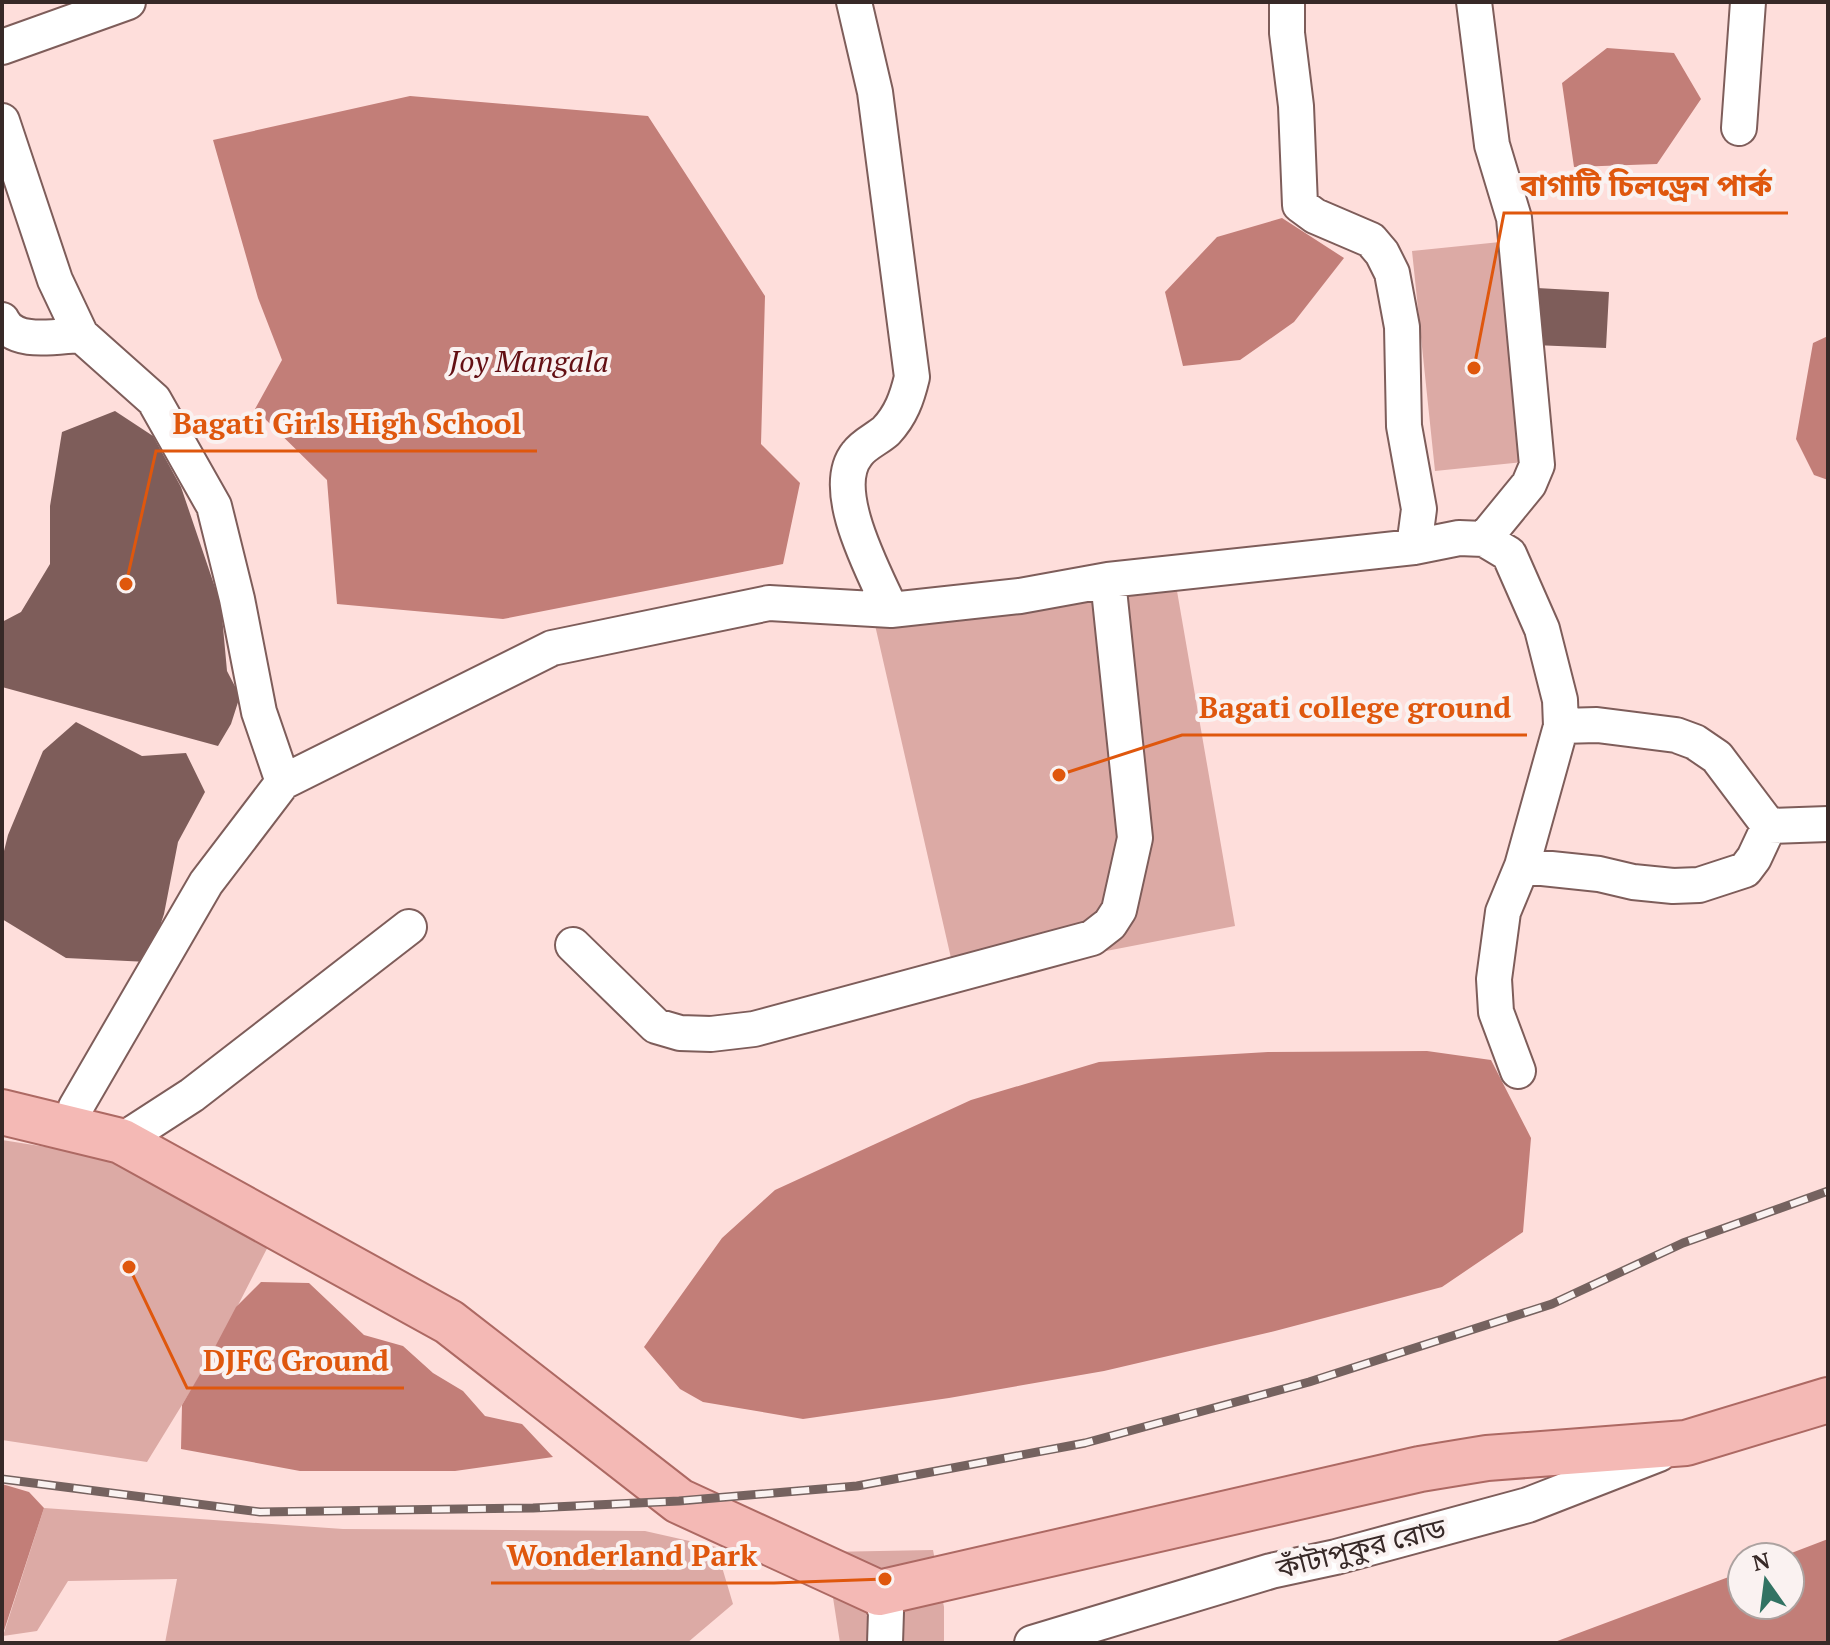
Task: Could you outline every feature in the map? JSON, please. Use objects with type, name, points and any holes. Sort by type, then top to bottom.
[{"type":"main road","points":[[3,1112],[121,1141],[449,1322],[679,1501],[879,1593],[1420,1469],[1487,1458],[1686,1443],[1828,1400]]},
{"type":"street","points":[[2,47],[128,2]]},
{"type":"street","points":[[854,2],[875,92],[912,377],[905,405],[886,431],[857,453],[848,471],[847,485],[860,543],[891,610]]},
{"type":"street","points":[[1287,2],[1300,205],[1315,216],[1371,240],[1392,273],[1402,327],[1404,426],[1419,509],[1414,547]]},
{"type":"street","points":[[1474,2],[1492,145],[1514,218],[1537,465],[1529,484],[1484,539]]},
{"type":"street","points":[[1739,128],[1748,2]]},
{"type":"street","points":[[2,121],[55,280],[81,335],[154,400],[214,506],[237,599],[259,712],[283,782]]},
{"type":"street","points":[[2,320],[20,337],[81,335]]},
{"type":"street","points":[[71,1127],[76,1107],[206,883],[283,782],[552,648],[769,603],[891,610],[1020,596],[1108,580],[1414,547],[1459,538],[1484,539],[1509,554],[1542,629],[1560,700],[1561,726],[1522,866],[1503,912],[1494,979],[1496,1012],[1518,1071]]},
{"type":"street","points":[[573,945],[656,1026],[680,1033],[711,1034],[754,1029],[1092,938],[1110,924],[1119,910],[1135,838],[1108,580]]},
{"type":"street","points":[[1561,726],[1597,725],[1676,735],[1695,742],[1717,757],[1769,826]]},
{"type":"street","points":[[1769,826],[1828,824]]},
{"type":"street","points":[[1522,866],[1599,874],[1633,882],[1699,885],[1745,870],[1769,826]]},
{"type":"street","points":[[121,1141],[192,1095],[409,927]]},
{"type":"street","name":"কাঁটাপুকুর রোড","points":[[1032,1643],[1271,1571],[1336,1557],[1528,1505],[1686,1443]]},
{"type":"street","points":[[879,1593],[886,1612],[885,1643]]},
{"type":"shaded area","points":[[1510,241],[1533,461],[1435,471],[1412,251]]},
{"type":"shaded area","points":[[1177,591],[1235,926],[956,980],[875,625]]},
{"type":"shaded area","points":[[2,1140],[154,1164],[278,1227],[212,1356],[147,1462],[2,1440]]},
{"type":"shaded area","points":[[44,1508],[343,1529],[645,1531],[716,1547],[733,1604],[687,1643],[165,1643],[177,1579],[68,1581],[37,1631],[3,1636]]},
{"type":"shaded area","points":[[933,1550],[944,1607],[944,1643],[840,1643],[826,1552]]},
{"type":"water","points":[[1607,48],[1674,53],[1701,99],[1657,164],[1574,167],[1562,83]]},
{"type":"water","name":"Joy Mangala","points":[[410,96],[648,116],[765,296],[761,444],[800,483],[783,564],[503,619],[337,604],[327,480],[255,409],[282,360],[258,298],[213,140]]},
{"type":"water","points":[[1282,218],[1344,258],[1294,322],[1240,360],[1183,366],[1165,292],[1217,237]]},
{"type":"water","points":[[1828,336],[1828,480],[1814,475],[1796,439],[1813,343]]},
{"type":"water","points":[[1427,1051],[1491,1060],[1531,1138],[1523,1232],[1442,1287],[1275,1331],[1104,1371],[803,1419],[703,1402],[680,1389],[644,1347],[722,1238],[775,1190],[971,1100],[1099,1062],[1268,1052]]},
{"type":"water","points":[[261,1282],[309,1283],[364,1335],[403,1346],[433,1373],[463,1391],[485,1416],[522,1424],[553,1457],[455,1471],[300,1471],[181,1449],[182,1405],[236,1307]]},
{"type":"water","points":[[2,1484],[29,1492],[44,1508],[2,1637]]},
{"type":"water","points":[[1828,1539],[1828,1643],[1552,1643],[1726,1578],[1726,1621],[1806,1621],[1806,1547]]},
{"type":"building","points":[[1537,288],[1609,292],[1606,348],[1534,345]]},
{"type":"building","points":[[115,411],[153,436],[181,487],[221,605],[227,671],[240,696],[231,724],[218,746],[2,687],[2,622],[21,612],[50,564],[50,506],[62,432]]},
{"type":"building","points":[[76,722],[142,756],[186,753],[205,792],[178,842],[164,914],[148,962],[66,958],[2,919],[2,859],[8,835],[43,751]]},
{"type":"railway","points":[[2,1479],[260,1512],[533,1508],[679,1501],[857,1486],[1085,1443],[1309,1382],[1552,1304],[1683,1243],[1828,1191]]},
{"type":"place","name":"বাগাটি চিলড্রেন পার্ক","points":[[1474,368]]},
{"type":"place","name":"Bagati Girls High School","points":[[126,584]]},
{"type":"place","name":"Bagati college ground","points":[[1059,775]]},
{"type":"place","name":"DJFC Ground","points":[[129,1267]]},
{"type":"place","name":"Wonderland Park","points":[[885,1579]]}]
